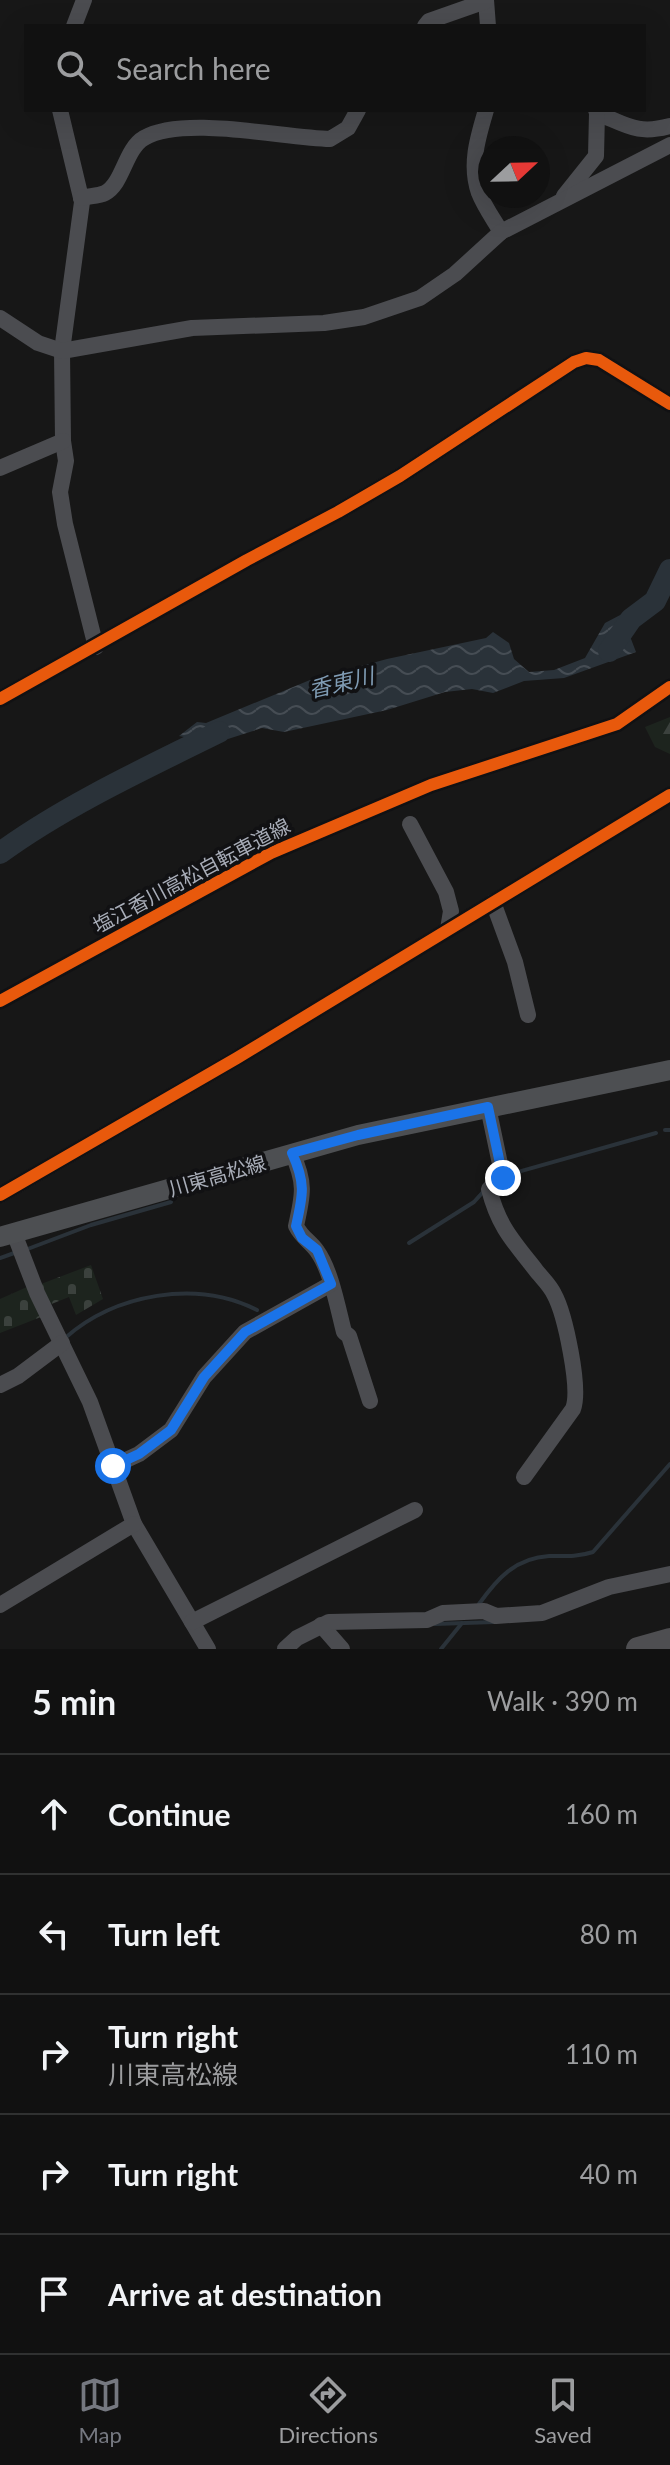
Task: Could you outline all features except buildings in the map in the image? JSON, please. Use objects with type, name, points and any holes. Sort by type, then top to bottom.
[{"type":"highway","points":[[638,1649],[670,1640]]},
{"type":"main road","name":"川東高松線","points":[[7,1235],[358,1135],[670,1070]]},
{"type":"street","points":[[75,24],[84,0]]},
{"type":"street","points":[[427,24],[486,0],[488,24]]},
{"type":"street","points":[[60,112],[81,198],[62,351],[66,461],[60,492],[96,647]]},
{"type":"street","points":[[81,198],[106,193],[142,138],[202,127],[330,139],[348,128],[357,112]]},
{"type":"street","points":[[485,112],[475,146],[475,170],[479,192],[501,232]]},
{"type":"street","points":[[558,203],[596,156],[597,112]]},
{"type":"street","points":[[599,112],[639,130],[651,131],[670,126]]},
{"type":"street","points":[[0,318],[38,343],[62,351],[192,328],[324,323],[364,317],[420,298],[455,274],[501,232],[670,145]]},
{"type":"street","points":[[0,699],[400,476],[574,362],[586,358],[599,360],[670,404]]},
{"type":"street","points":[[0,468],[63,441]]},
{"type":"street","points":[[0,1195],[237,1058],[670,795]]},
{"type":"street","points":[[410,824],[446,892],[451,911],[448,929]]},
{"type":"street","points":[[493,902],[515,962],[528,1015]]},
{"type":"street","points":[[488,1107],[503,1178],[489,1189],[495,1213],[507,1234],[554,1293],[570,1344],[577,1400],[524,1477]]},
{"type":"street","points":[[292,1153],[302,1175],[303,1196],[296,1226],[302,1238],[317,1250],[370,1401]]},
{"type":"street","points":[[7,1235],[90,1402],[134,1524],[208,1649]]},
{"type":"street","points":[[113,1466],[139,1454],[171,1430],[204,1377],[245,1332],[331,1284]]},
{"type":"street","points":[[0,1385],[18,1376],[62,1343]]},
{"type":"street","points":[[192,1622],[415,1510]]},
{"type":"street","points":[[0,1605],[134,1524]]},
{"type":"street","points":[[285,1649],[297,1638],[329,1622],[427,1620],[443,1613],[484,1611],[496,1616],[542,1613],[609,1587],[670,1574]]},
{"type":"street","points":[[321,1625],[342,1649]]},
{"type":"green space","points":[[670,717],[670,754],[655,747],[645,727]]},
{"type":"green space","points":[[91,1265],[103,1299],[76,1315],[69,1297],[49,1305],[41,1284]]},
{"type":"green space","points":[[27,1287],[41,1317],[0,1333],[0,1299]]},
{"type":"water","points":[[624,613],[636,652],[564,678],[524,681],[493,693],[472,689],[445,692],[387,710],[284,732],[262,728],[203,747],[179,736],[197,722],[206,723],[310,680],[387,659],[486,638],[493,632],[509,643],[514,659],[529,672],[554,670],[585,658],[605,623]]},
{"type":"waterway","name":"香東川","points":[[609,651],[631,619],[655,601],[670,570]]},
{"type":"waterway","name":"香東川","points":[[0,853],[79,803],[219,732]]},
{"type":"waterway","points":[[665,1130],[670,1130]]},
{"type":"waterway","points":[[507,1175],[656,1133]]},
{"type":"waterway","points":[[409,1243],[474,1202],[483,1192]]},
{"type":"waterway","points":[[25,1250],[91,1225],[171,1202]]},
{"type":"waterway","points":[[0,1258],[17,1252]]},
{"type":"waterway","points":[[65,1338],[108,1311],[157,1296],[208,1295],[233,1300],[257,1310]]},
{"type":"waterway","points":[[479,1604],[500,1578],[517,1565],[537,1558],[593,1552],[670,1464]]},
{"type":"waterway","points":[[435,1624],[494,1622]]},
{"type":"waterway","points":[[441,1649],[462,1623]]},
{"type":"cycle path","points":[[0,699],[400,476],[574,362],[586,358],[599,360],[670,404]]},
{"type":"cycle path","name":"塩江香川高松自転車道線","points":[[0,1001],[271,853],[431,785],[617,724],[670,687]]},
{"type":"cycle path","points":[[0,1195],[237,1058],[670,795]]},
{"type":"route","points":[[113,1466],[139,1454],[171,1430],[204,1377],[245,1332],[331,1284],[317,1250],[302,1238],[296,1226],[303,1196],[302,1175],[292,1153],[358,1135],[488,1107],[503,1178]]}]
